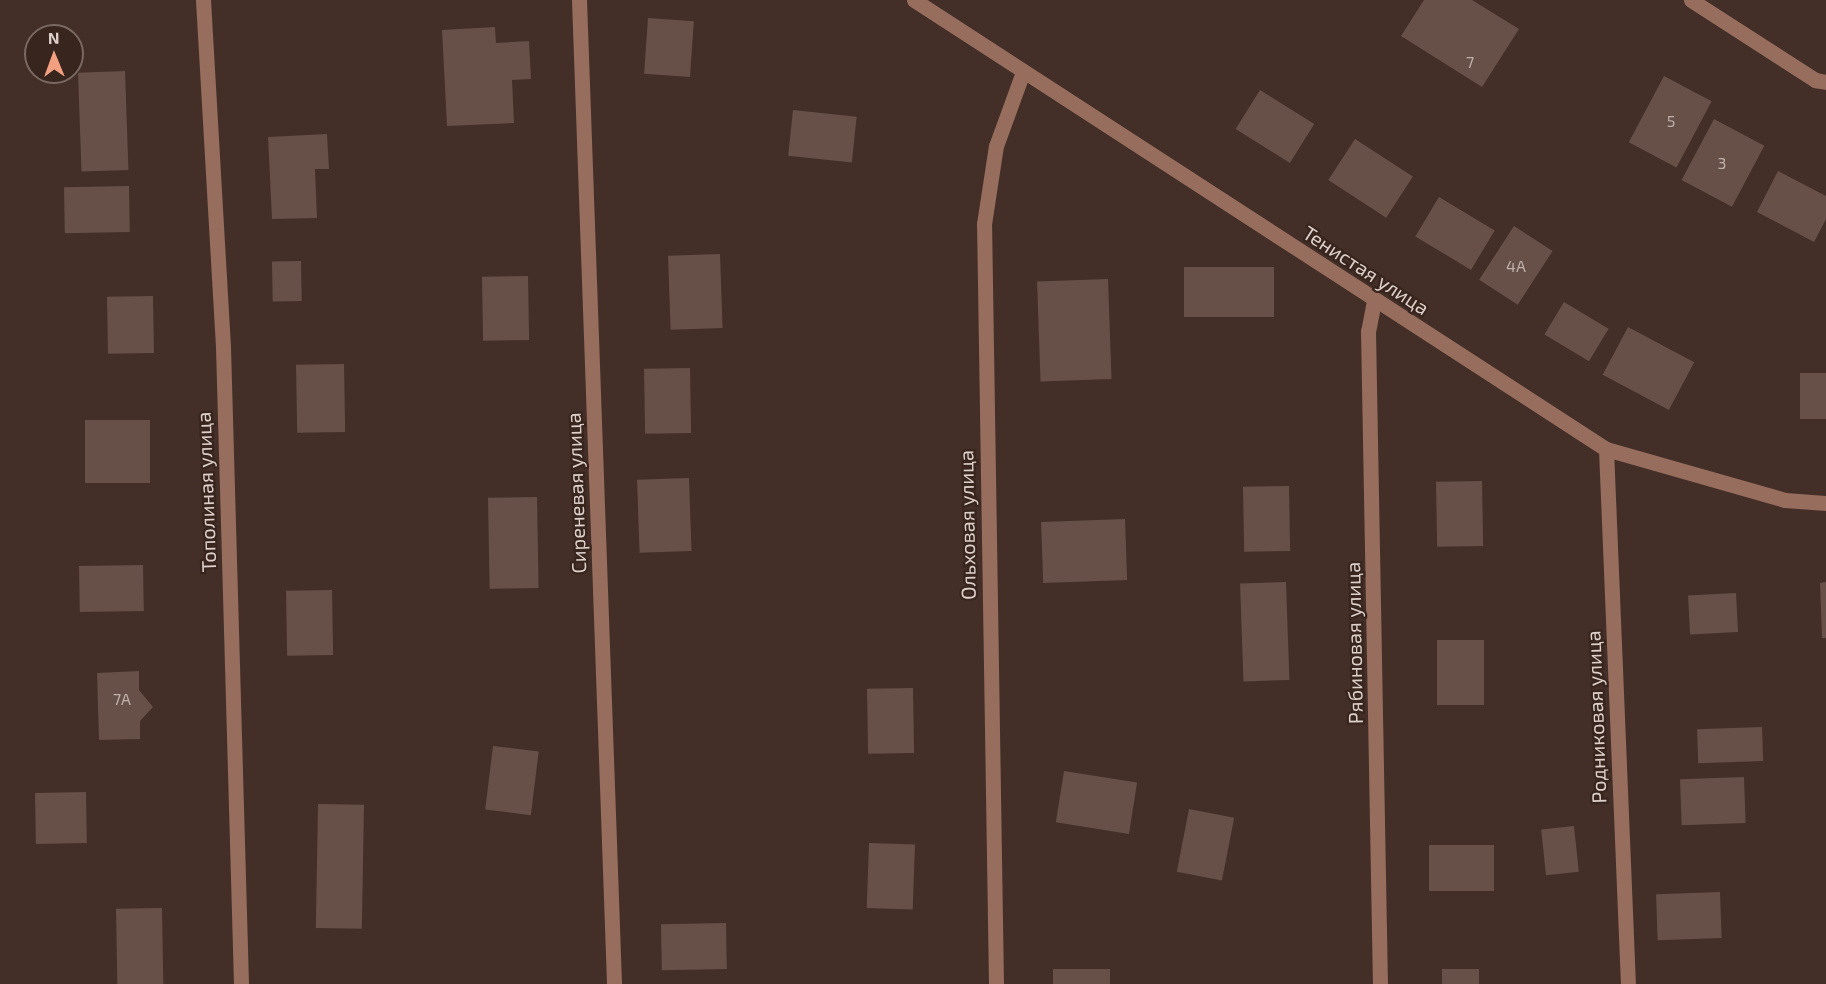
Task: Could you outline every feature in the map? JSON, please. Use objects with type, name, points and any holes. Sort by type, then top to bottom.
[{"type":"street","name":"Тополиная улица","points":[[204,0],[223,347],[241,984]]},
{"type":"street","name":"Сиреневая улица","points":[[579,0],[614,984]]},
{"type":"street","name":"Тенистая улица","points":[[914,0],[1374,301],[1606,449],[1785,500],[1826,503]]},
{"type":"street","points":[[1691,0],[1815,80],[1826,82]]},
{"type":"street","name":"Ольховая улица","points":[[996,984],[984,224],[996,146],[1023,72]]},
{"type":"street","name":"Рябиновая улица","points":[[1374,301],[1368,332],[1380,984]]},
{"type":"street","name":"Родниковая улица","points":[[1606,449],[1628,984]]},
{"type":"building","points":[[1424,0],[1472,0],[1519,29],[1482,87],[1401,36]]},
{"type":"building","points":[[648,18],[694,21],[690,77],[644,74]]},
{"type":"building","points":[[495,27],[496,43],[529,41],[531,79],[512,80],[514,123],[447,126],[442,30]]},
{"type":"building","points":[[125,71],[128,170],[81,172],[78,84],[84,84],[84,72]]},
{"type":"building","points":[[1664,76],[1712,101],[1676,168],[1629,142]]},
{"type":"building","points":[[1260,90],[1314,124],[1290,163],[1236,129]]},
{"type":"building","points":[[793,110],[857,117],[852,162],[788,156]]},
{"type":"building","points":[[1714,119],[1764,146],[1732,207],[1682,180]]},
{"type":"building","points":[[327,134],[329,169],[315,169],[317,218],[272,219],[268,137]]},
{"type":"building","points":[[1355,139],[1413,177],[1386,218],[1328,180]]},
{"type":"building","points":[[1778,171],[1826,196],[1826,219],[1814,242],[1757,212]]},
{"type":"building","points":[[129,186],[130,232],[65,233],[64,187]]},
{"type":"building","points":[[1439,197],[1495,230],[1471,270],[1415,236]]},
{"type":"building","points":[[1514,226],[1553,251],[1518,305],[1479,280]]},
{"type":"building","points":[[720,254],[723,328],[671,330],[668,256]]},
{"type":"building","points":[[301,261],[302,301],[273,302],[272,262]]},
{"type":"building","points":[[1184,267],[1274,267],[1274,317],[1184,317]]},
{"type":"building","points":[[528,276],[529,340],[483,341],[482,277]]},
{"type":"building","points":[[1108,279],[1111,379],[1041,381],[1037,281]]},
{"type":"building","points":[[153,296],[154,353],[108,354],[107,297]]},
{"type":"building","points":[[1564,302],[1609,329],[1589,361],[1544,335]]},
{"type":"building","points":[[1628,327],[1694,362],[1669,410],[1603,375]]},
{"type":"building","points":[[344,364],[345,432],[297,433],[296,365]]},
{"type":"building","points":[[690,368],[691,433],[645,434],[644,369]]},
{"type":"building","points":[[1800,373],[1826,373],[1826,419],[1800,419]]},
{"type":"building","points":[[85,420],[150,420],[150,483],[85,483]]},
{"type":"building","points":[[689,478],[692,551],[640,553],[637,480]]},
{"type":"building","points":[[1482,481],[1483,546],[1437,547],[1436,482]]},
{"type":"building","points":[[1289,486],[1290,551],[1244,552],[1243,487]]},
{"type":"building","points":[[537,497],[539,588],[490,589],[488,498]]},
{"type":"building","points":[[1125,519],[1127,580],[1043,583],[1041,522]]},
{"type":"building","points":[[143,565],[144,611],[80,612],[79,566]]},
{"type":"building","points":[[1286,582],[1289,680],[1243,682],[1240,584]]},
{"type":"building","points":[[1826,582],[1826,638],[1822,638],[1820,583]]},
{"type":"building","points":[[332,590],[333,655],[287,656],[286,591]]},
{"type":"building","points":[[1736,593],[1738,632],[1690,634],[1688,596]]},
{"type":"building","points":[[1437,640],[1484,640],[1484,705],[1437,705]]},
{"type":"building","points":[[139,671],[139,690],[153,707],[140,721],[140,739],[99,740],[97,673]]},
{"type":"building","points":[[913,688],[914,753],[868,754],[867,689]]},
{"type":"building","points":[[1762,727],[1763,761],[1698,763],[1697,729]]},
{"type":"building","points":[[493,746],[539,752],[531,815],[485,810]]},
{"type":"building","points":[[1064,771],[1137,783],[1129,834],[1056,822]]},
{"type":"building","points":[[1744,777],[1746,823],[1682,825],[1680,779]]},
{"type":"building","points":[[86,792],[87,843],[36,844],[35,793]]},
{"type":"building","points":[[318,804],[364,805],[362,929],[316,928]]},
{"type":"building","points":[[1189,809],[1234,818],[1222,881],[1177,872]]},
{"type":"building","points":[[1574,826],[1579,872],[1546,875],[1541,829]]},
{"type":"building","points":[[869,843],[915,845],[913,910],[867,908]]},
{"type":"building","points":[[1429,845],[1494,845],[1494,891],[1429,891]]},
{"type":"building","points":[[1720,892],[1722,938],[1658,940],[1656,894]]},
{"type":"building","points":[[162,908],[163,984],[117,984],[116,909]]},
{"type":"building","points":[[726,923],[727,969],[662,970],[661,924]]},
{"type":"building","points":[[1053,969],[1110,969],[1110,984],[1053,984]]},
{"type":"building","points":[[1442,969],[1479,969],[1479,984],[1442,984]]}]
